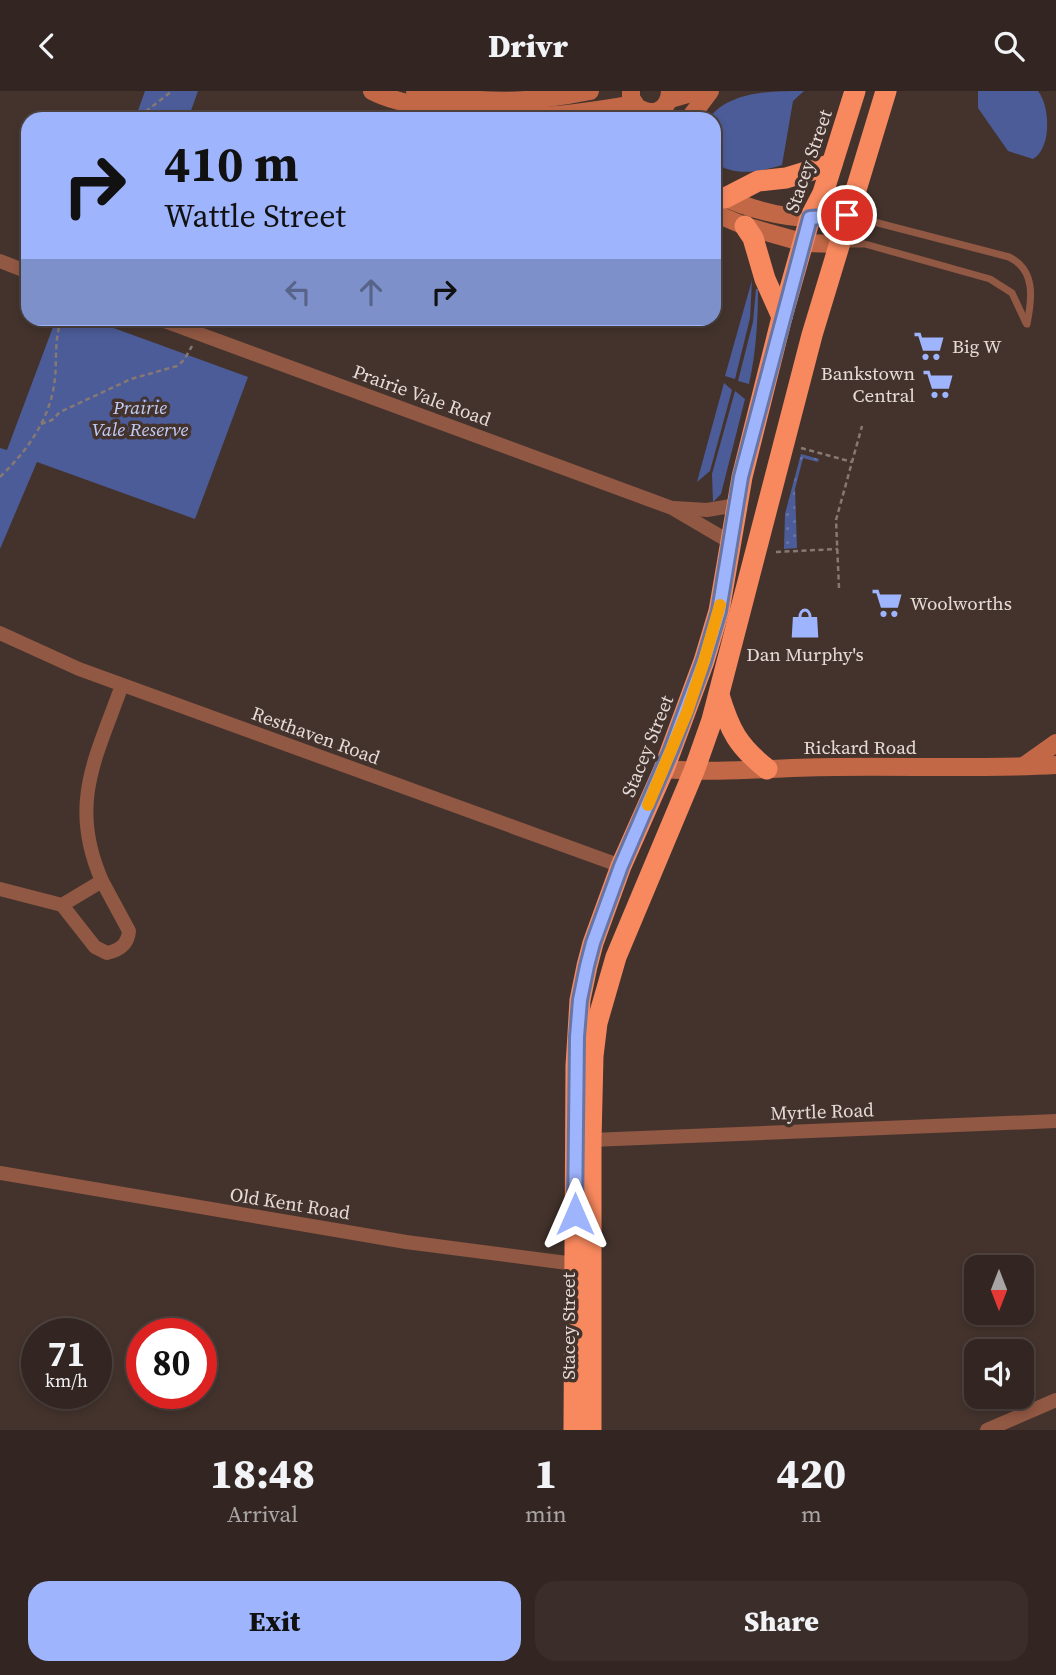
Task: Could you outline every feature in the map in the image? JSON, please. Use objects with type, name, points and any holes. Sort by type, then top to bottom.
[{"type":"highway","name":"Stacey Street","points":[[574,1430],[576,1066],[580,1000],[593,943],[621,866],[664,769],[704,661],[719,611],[741,477],[782,317],[810,218],[823,193],[855,91]]},
{"type":"highway","name":"Stacey Street","points":[[591,1430],[593,1056],[604,997],[617,957],[694,771],[719,695],[812,335],[883,100]]},
{"type":"highway","points":[[721,200],[758,181],[786,178],[832,164]]},
{"type":"highway","points":[[745,226],[753,238],[765,279],[782,317]]},
{"type":"highway","points":[[719,695],[734,737],[742,748],[767,769]]},
{"type":"main road","points":[[372,91],[466,112]]},
{"type":"main road","points":[[413,98],[512,102],[590,91]]},
{"type":"main road","points":[[669,103],[698,91]]},
{"type":"main road","points":[[694,112],[710,91]]},
{"type":"main road","points":[[596,112],[637,106]]},
{"type":"main road","points":[[721,202],[810,218],[847,215]]},
{"type":"main road","points":[[721,204],[745,226],[805,243],[838,244]]},
{"type":"main road","points":[[1022,767],[1056,743]]},
{"type":"main road","name":"Rickard Road","points":[[664,769],[694,771],[1056,765]]},
{"type":"street","points":[[413,98],[427,112]]},
{"type":"street","points":[[0,261],[21,269]]},
{"type":"street","name":"Prairie Vale Road","points":[[178,326],[672,508],[730,542]]},
{"type":"street","name":"Prairie Vale Road","points":[[672,508],[707,510],[737,505]]},
{"type":"street","name":"Resthaven Road","points":[[0,633],[62,663],[621,866]]},
{"type":"street","points":[[0,889],[62,905],[88,940],[100,951],[107,953],[126,943],[129,931],[93,862],[86,829],[85,798],[122,685]]},
{"type":"street","points":[[62,905],[102,881]]},
{"type":"street","name":"Myrtle Road","points":[[591,1140],[1056,1121]]},
{"type":"street","name":"Old Kent Road","points":[[0,1173],[406,1242],[575,1264]]},
{"type":"street","points":[[987,1430],[1056,1400]]},
{"type":"lane","points":[[838,244],[865,244],[990,279],[1012,293],[1027,324],[1031,287],[1025,268],[1018,262],[1009,257],[847,215]]},
{"type":"path","points":[[145,112],[172,91]]},
{"type":"path","points":[[0,477],[22,457],[41,424],[54,388],[59,326]]},
{"type":"path","points":[[41,424],[52,421],[57,413],[63,410],[131,380],[177,366],[191,347]]},
{"type":"path","points":[[839,588],[836,520],[862,426]]},
{"type":"path","points":[[799,448],[852,462]]},
{"type":"path","points":[[776,552],[838,549]]},
{"type":"green space","points":[[145,91],[198,91],[190,112],[138,112]]},
{"type":"green space","points":[[777,91],[804,91],[793,101],[782,165],[756,171],[721,167],[721,112],[715,112],[739,98]]},
{"type":"green space","points":[[978,91],[1038,91],[1047,116],[1046,137],[1039,154],[1033,159],[1008,151],[978,108]]},
{"type":"green space","points":[[752,280],[750,318],[735,379],[725,376]]},
{"type":"green space","points":[[756,289],[756,337],[749,384],[738,381],[753,322]]},
{"type":"green space","name":"Prairie Vale Reserve","points":[[53,326],[108,326],[248,377],[195,519],[37,462],[0,549],[0,448],[7,450]]},
{"type":"green space","points":[[724,383],[732,390],[710,471],[697,482]]},
{"type":"green space","points":[[735,391],[745,399],[721,494],[713,502],[712,474]]},
{"type":"green space","points":[[801,454],[819,459],[818,462],[803,458],[795,489],[797,548],[784,549],[785,514]]},
{"type":"slow traffic","points":[[648,805],[687,712],[720,605]]},
{"type":"place","name":"Big W","points":[[929,346]]},
{"type":"place","name":"Bankstown Central","points":[[938,384]]},
{"type":"place","name":"Woolworths","points":[[887,603]]},
{"type":"place","name":"Dan Murphy's","points":[[805,623]]},
{"type":"route","points":[[575,1214],[578,1021],[593,943],[621,866],[687,712],[719,611],[741,477],[810,218],[847,215]]}]
